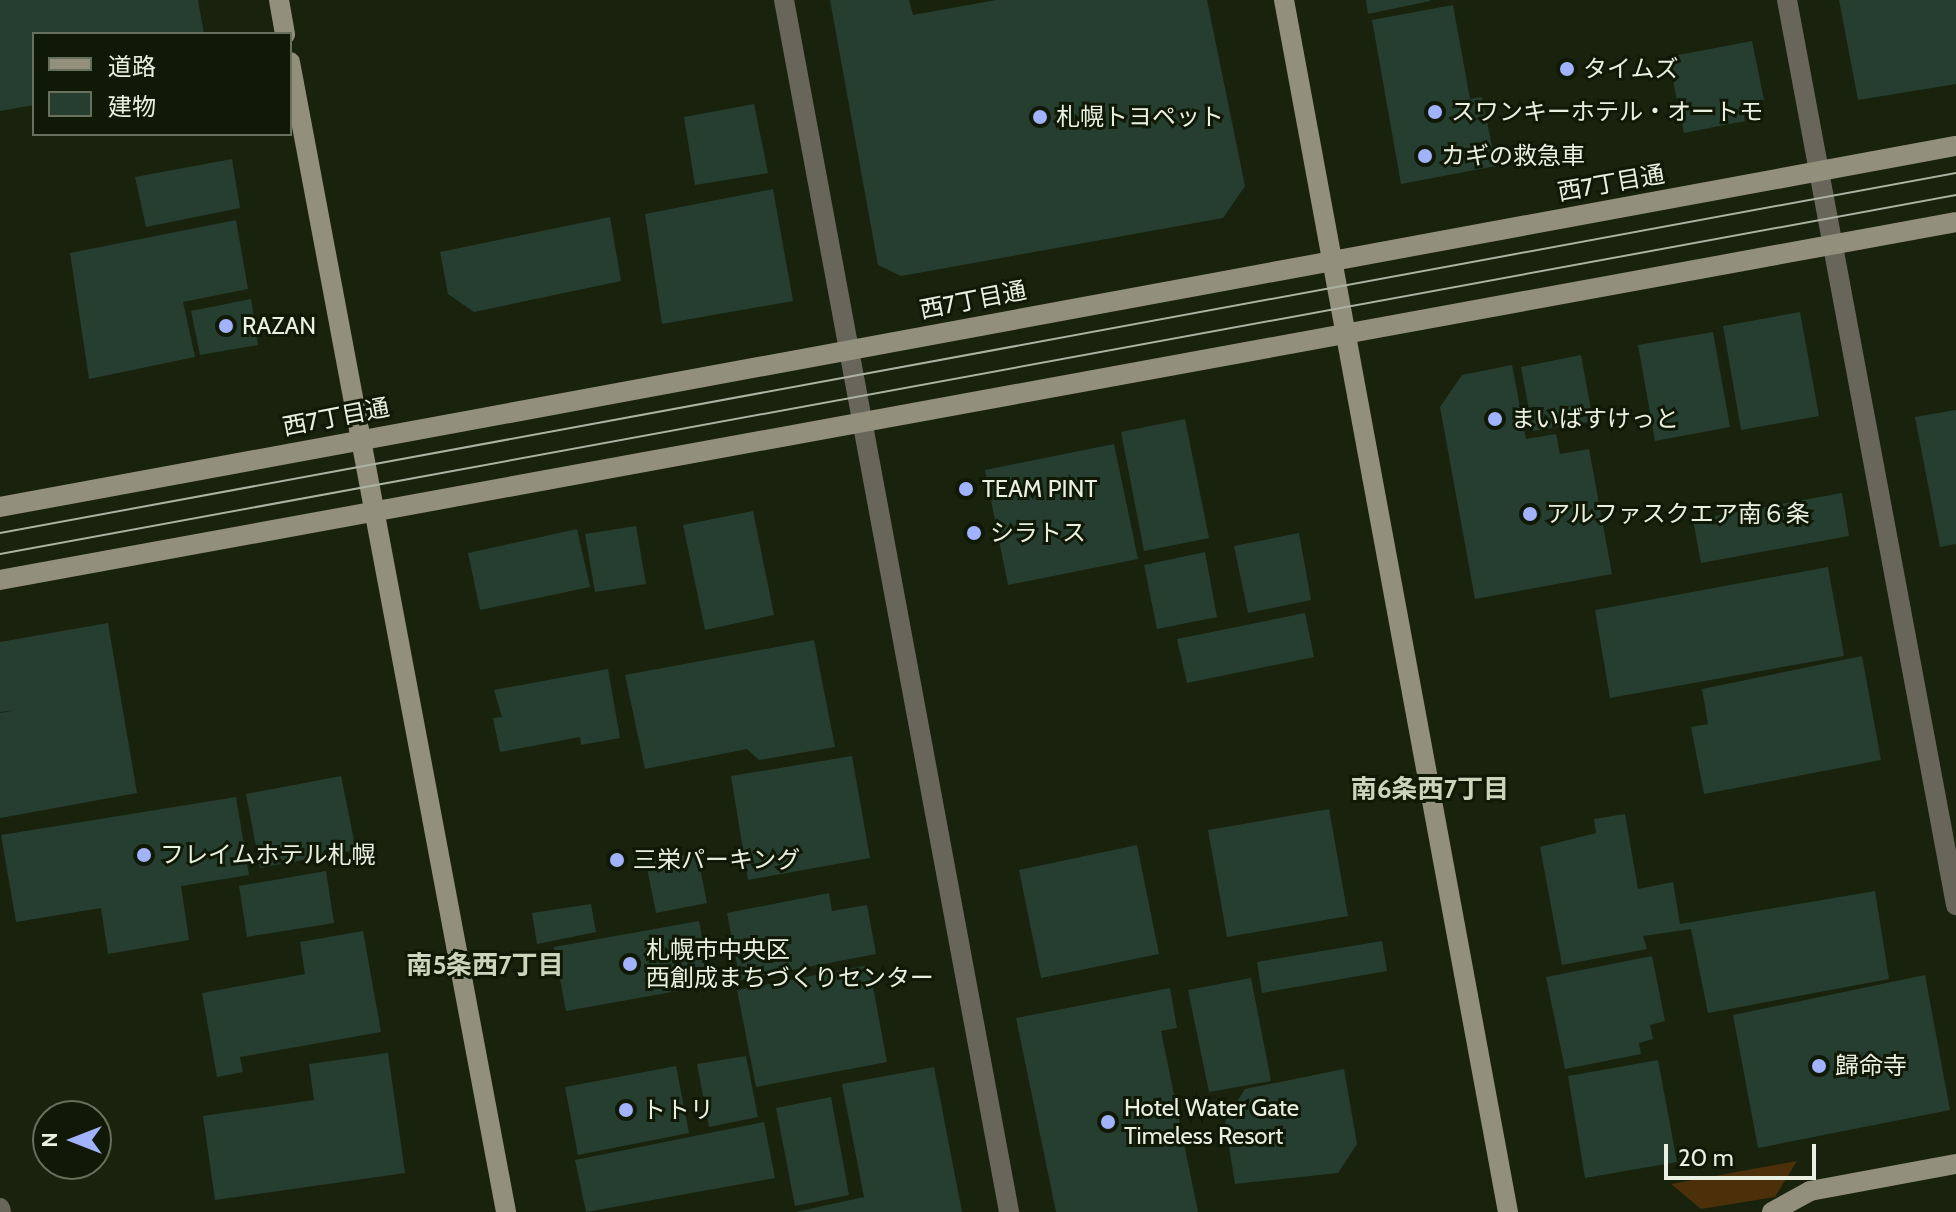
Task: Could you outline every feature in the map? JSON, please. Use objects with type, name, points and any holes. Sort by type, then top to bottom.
[{"type":"street","points":[[279,0],[285,32]]},
{"type":"street","points":[[784,0],[1009,1212]]},
{"type":"street","points":[[1284,0],[1508,1212]]},
{"type":"street","points":[[1787,0],[1956,905]]},
{"type":"street","points":[[292,73],[358,439],[506,1212]]},
{"type":"street","name":"西7丁目通","points":[[0,507],[1956,146]]},
{"type":"street","points":[[0,580],[373,513],[862,419],[1345,335],[1956,222]]},
{"type":"street","points":[[1772,1212],[1810,1191],[1956,1164]]},
{"type":"shaded area","points":[[1797,1161],[1775,1197],[1701,1209],[1671,1184]]},
{"type":"building","points":[[0,0],[198,0],[204,32],[32,32],[32,105],[0,111]]},
{"type":"building","points":[[830,0],[909,0],[913,15],[996,0],[1207,0],[1245,186],[1223,218],[901,276],[878,265]]},
{"type":"building","points":[[1366,0],[1430,0],[1430,1],[1368,14]]},
{"type":"building","points":[[1839,0],[1956,0],[1956,84],[1858,100]]},
{"type":"building","points":[[1453,5],[1470,99],[1482,97],[1496,166],[1401,184],[1372,20]]},
{"type":"building","points":[[1752,41],[1764,100],[1742,104],[1745,121],[1684,133],[1668,57]]},
{"type":"building","points":[[754,104],[768,173],[695,185],[684,117]]},
{"type":"building","points":[[232,159],[240,208],[146,227],[135,177]]},
{"type":"building","points":[[773,189],[793,301],[662,324],[645,214]]},
{"type":"building","points":[[610,217],[621,281],[474,312],[448,294],[440,252]]},
{"type":"building","points":[[236,220],[248,289],[183,302],[195,357],[89,379],[70,253]]},
{"type":"building","points":[[251,299],[258,345],[200,355],[191,311]]},
{"type":"building","points":[[1800,312],[1819,416],[1741,430],[1723,326]]},
{"type":"building","points":[[1713,332],[1730,427],[1655,441],[1638,345]]},
{"type":"building","points":[[1581,355],[1593,421],[1533,431],[1521,367]]},
{"type":"building","name":"アルファスクエア南６条","points":[[1512,365],[1526,439],[1556,434],[1560,454],[1589,449],[1612,574],[1475,599],[1440,407],[1462,375]]},
{"type":"building","points":[[1956,410],[1956,544],[1940,547],[1915,417]]},
{"type":"building","points":[[1185,419],[1209,538],[1144,551],[1121,432]]},
{"type":"building","points":[[1114,444],[1138,559],[1008,585],[985,470]]},
{"type":"building","points":[[1842,493],[1849,536],[1701,563],[1693,520]]},
{"type":"building","points":[[753,511],[774,615],[705,630],[683,525]]},
{"type":"building","points":[[636,526],[646,584],[595,592],[585,534]]},
{"type":"building","points":[[577,529],[590,587],[480,610],[468,553]]},
{"type":"building","points":[[1299,533],[1311,600],[1248,613],[1234,546]]},
{"type":"building","points":[[1205,552],[1217,617],[1157,629],[1144,565]]},
{"type":"building","points":[[1828,567],[1844,656],[1610,698],[1595,610]]},
{"type":"building","points":[[1305,613],[1314,657],[1187,683],[1177,639]]},
{"type":"building","points":[[108,623],[137,793],[0,818],[0,713],[17,710],[0,712],[0,642]]},
{"type":"building","points":[[814,640],[835,747],[759,760],[747,749],[645,769],[625,675]]},
{"type":"building","points":[[1862,656],[1881,760],[1704,794],[1691,727],[1708,724],[1702,689]]},
{"type":"building","points":[[608,669],[620,738],[581,745],[580,737],[500,752],[493,718],[502,717],[494,690]]},
{"type":"building","points":[[852,756],[870,858],[748,880],[731,776]]},
{"type":"building","points":[[341,776],[356,850],[260,868],[246,794]]},
{"type":"building","points":[[236,797],[249,875],[181,886],[189,940],[108,954],[101,908],[16,922],[1,835]]},
{"type":"building","points":[[1329,809],[1348,916],[1227,937],[1208,830]]},
{"type":"building","points":[[1625,814],[1638,889],[1673,882],[1680,924],[1875,891],[1889,979],[1708,1013],[1691,929],[1643,936],[1647,949],[1562,965],[1540,847],[1596,833],[1594,819]]},
{"type":"building","points":[[1137,845],[1159,954],[1041,978],[1019,870]]},
{"type":"building","points":[[697,853],[707,903],[656,913],[646,863]]},
{"type":"building","points":[[326,871],[334,923],[247,937],[239,886]]},
{"type":"building","points":[[829,893],[832,911],[867,905],[876,954],[740,980],[727,913]]},
{"type":"building","points":[[591,904],[596,932],[537,944],[532,913]]},
{"type":"building","points":[[699,921],[711,985],[566,1011],[554,947]]},
{"type":"building","points":[[363,931],[381,1032],[240,1057],[243,1072],[217,1077],[202,993],[305,974],[300,942]]},
{"type":"building","points":[[1382,941],[1387,971],[1262,993],[1257,962]]},
{"type":"building","points":[[1652,956],[1665,1021],[1650,1025],[1653,1039],[1639,1043],[1641,1054],[1565,1069],[1546,977]]},
{"type":"building","points":[[869,965],[887,1062],[756,1087],[737,990]]},
{"type":"building","points":[[1925,975],[1950,1110],[1758,1148],[1733,1015]]},
{"type":"building","points":[[1251,978],[1271,1081],[1209,1092],[1188,990]]},
{"type":"building","name":"Hotel Water Gate Timeless Resort","points":[[1170,988],[1177,1028],[1161,1031],[1198,1212],[1056,1212],[1016,1018]]},
{"type":"building","points":[[388,1053],[405,1173],[215,1200],[203,1116],[314,1100],[309,1064]]},
{"type":"building","points":[[746,1056],[758,1117],[709,1127],[697,1064]]},
{"type":"building","points":[[1658,1060],[1677,1162],[1585,1178],[1568,1076]]},
{"type":"building","points":[[676,1066],[689,1133],[578,1155],[565,1087]]},
{"type":"building","points":[[934,1067],[962,1212],[795,1212],[864,1197],[842,1084]]},
{"type":"building","points":[[1344,1069],[1357,1144],[1338,1173],[1235,1184],[1225,1121],[1245,1089]]},
{"type":"building","points":[[831,1097],[849,1195],[795,1206],[776,1108]]},
{"type":"building","points":[[764,1122],[775,1178],[586,1212],[575,1160]]},
{"type":"tram line","points":[[0,533],[1956,173]]},
{"type":"tram line","points":[[0,554],[1956,195]]},
{"type":"place","name":"タイムズ","points":[[1567,69]]},
{"type":"place","name":"スワンキーホテル・オートモ","points":[[1435,112]]},
{"type":"place","name":"札幌トヨペット","points":[[1040,117]]},
{"type":"place","name":"カギの救急車","points":[[1425,156]]},
{"type":"place","name":"RAZAN","points":[[226,326]]},
{"type":"place","name":"まいばすけっと","points":[[1495,419]]},
{"type":"place","name":"TEAM PINT","points":[[966,489]]},
{"type":"place","name":"アルファスクエア南６条","points":[[1530,514]]},
{"type":"place","name":"シラトス","points":[[974,533]]},
{"type":"place","name":"フレイムホテル札幌","points":[[144,855]]},
{"type":"place","name":"三栄パーキング","points":[[617,860]]},
{"type":"place","name":"札幌市中央区 西創成まちづくりセンター","points":[[630,964]]},
{"type":"place","name":"歸命寺","points":[[1819,1066]]},
{"type":"place","name":"トトリ","points":[[626,1110]]},
{"type":"place","name":"Hotel Water Gate Timeless Resort","points":[[1108,1122]]},
{"type":"district","name":"南6条西7丁目","points":[[1430,790]]},
{"type":"district","name":"南5条西7丁目","points":[[485,966]]}]
